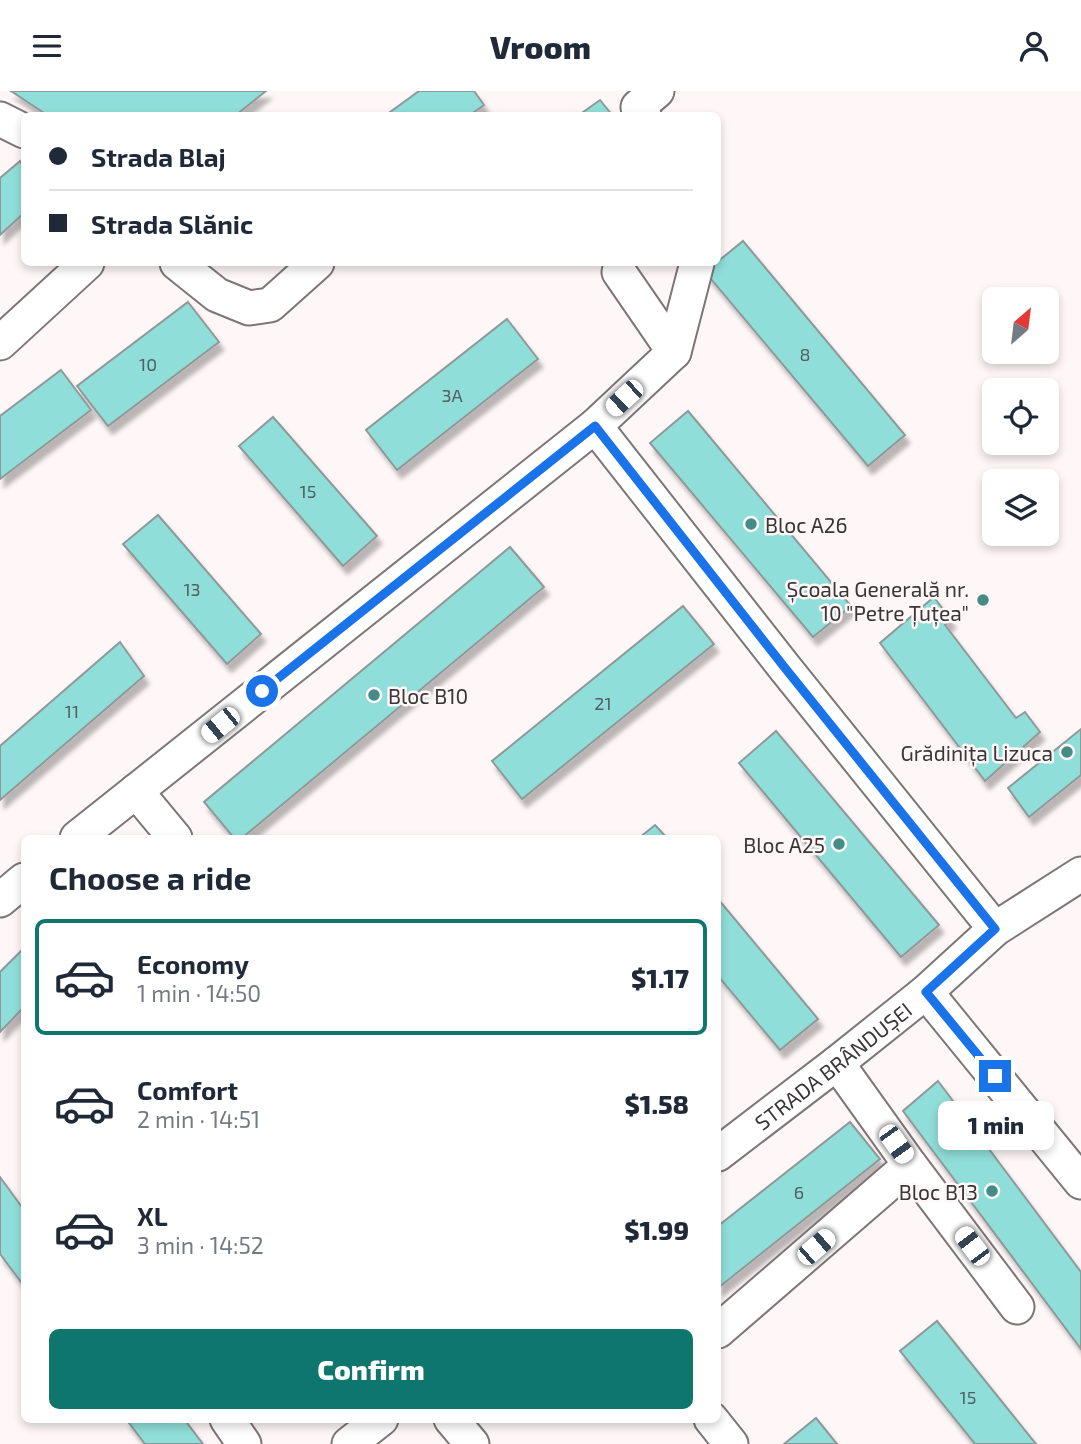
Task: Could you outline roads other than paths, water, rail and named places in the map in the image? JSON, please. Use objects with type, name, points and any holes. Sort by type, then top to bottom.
[{"type":"street","points":[[0,119],[21,130]]},
{"type":"street","points":[[0,343],[84,266]]},
{"type":"street","points":[[181,266],[217,295],[249,308],[270,305],[314,266]]},
{"type":"street","points":[[81,835],[595,426],[674,352],[696,266]]},
{"type":"street","points":[[619,272],[674,352]]},
{"type":"street","points":[[595,426],[995,929]]},
{"type":"street","points":[[136,791],[173,835]]},
{"type":"street","name":"STRADA BRÂNDUȘEI","points":[[721,1152],[926,992],[995,929],[1081,874]]},
{"type":"street","points":[[0,900],[21,882]]},
{"type":"street","points":[[926,992],[1081,1182]]},
{"type":"street","points":[[837,1063],[1017,1307]]},
{"type":"street","points":[[721,1328],[911,1165]]},
{"type":"street","points":[[230,1423],[244,1444]]},
{"type":"street","points":[[349,1444],[376,1423]]},
{"type":"street","points":[[454,1423],[472,1444]]},
{"type":"street","points":[[714,1423],[731,1444]]},
{"type":"place","name":"Bloc A26","points":[[751,524]]},
{"type":"place","name":"Școala Generală nr. 10 \"Petre Țuțea\"","points":[[983,600]]},
{"type":"place","name":"Bloc B10","points":[[374,695]]},
{"type":"place","name":"Grădinița Lizuca","points":[[1067,752]]},
{"type":"place","name":"Bloc A25","points":[[839,844]]},
{"type":"place","name":"Bloc B13","points":[[992,1191]]}]
